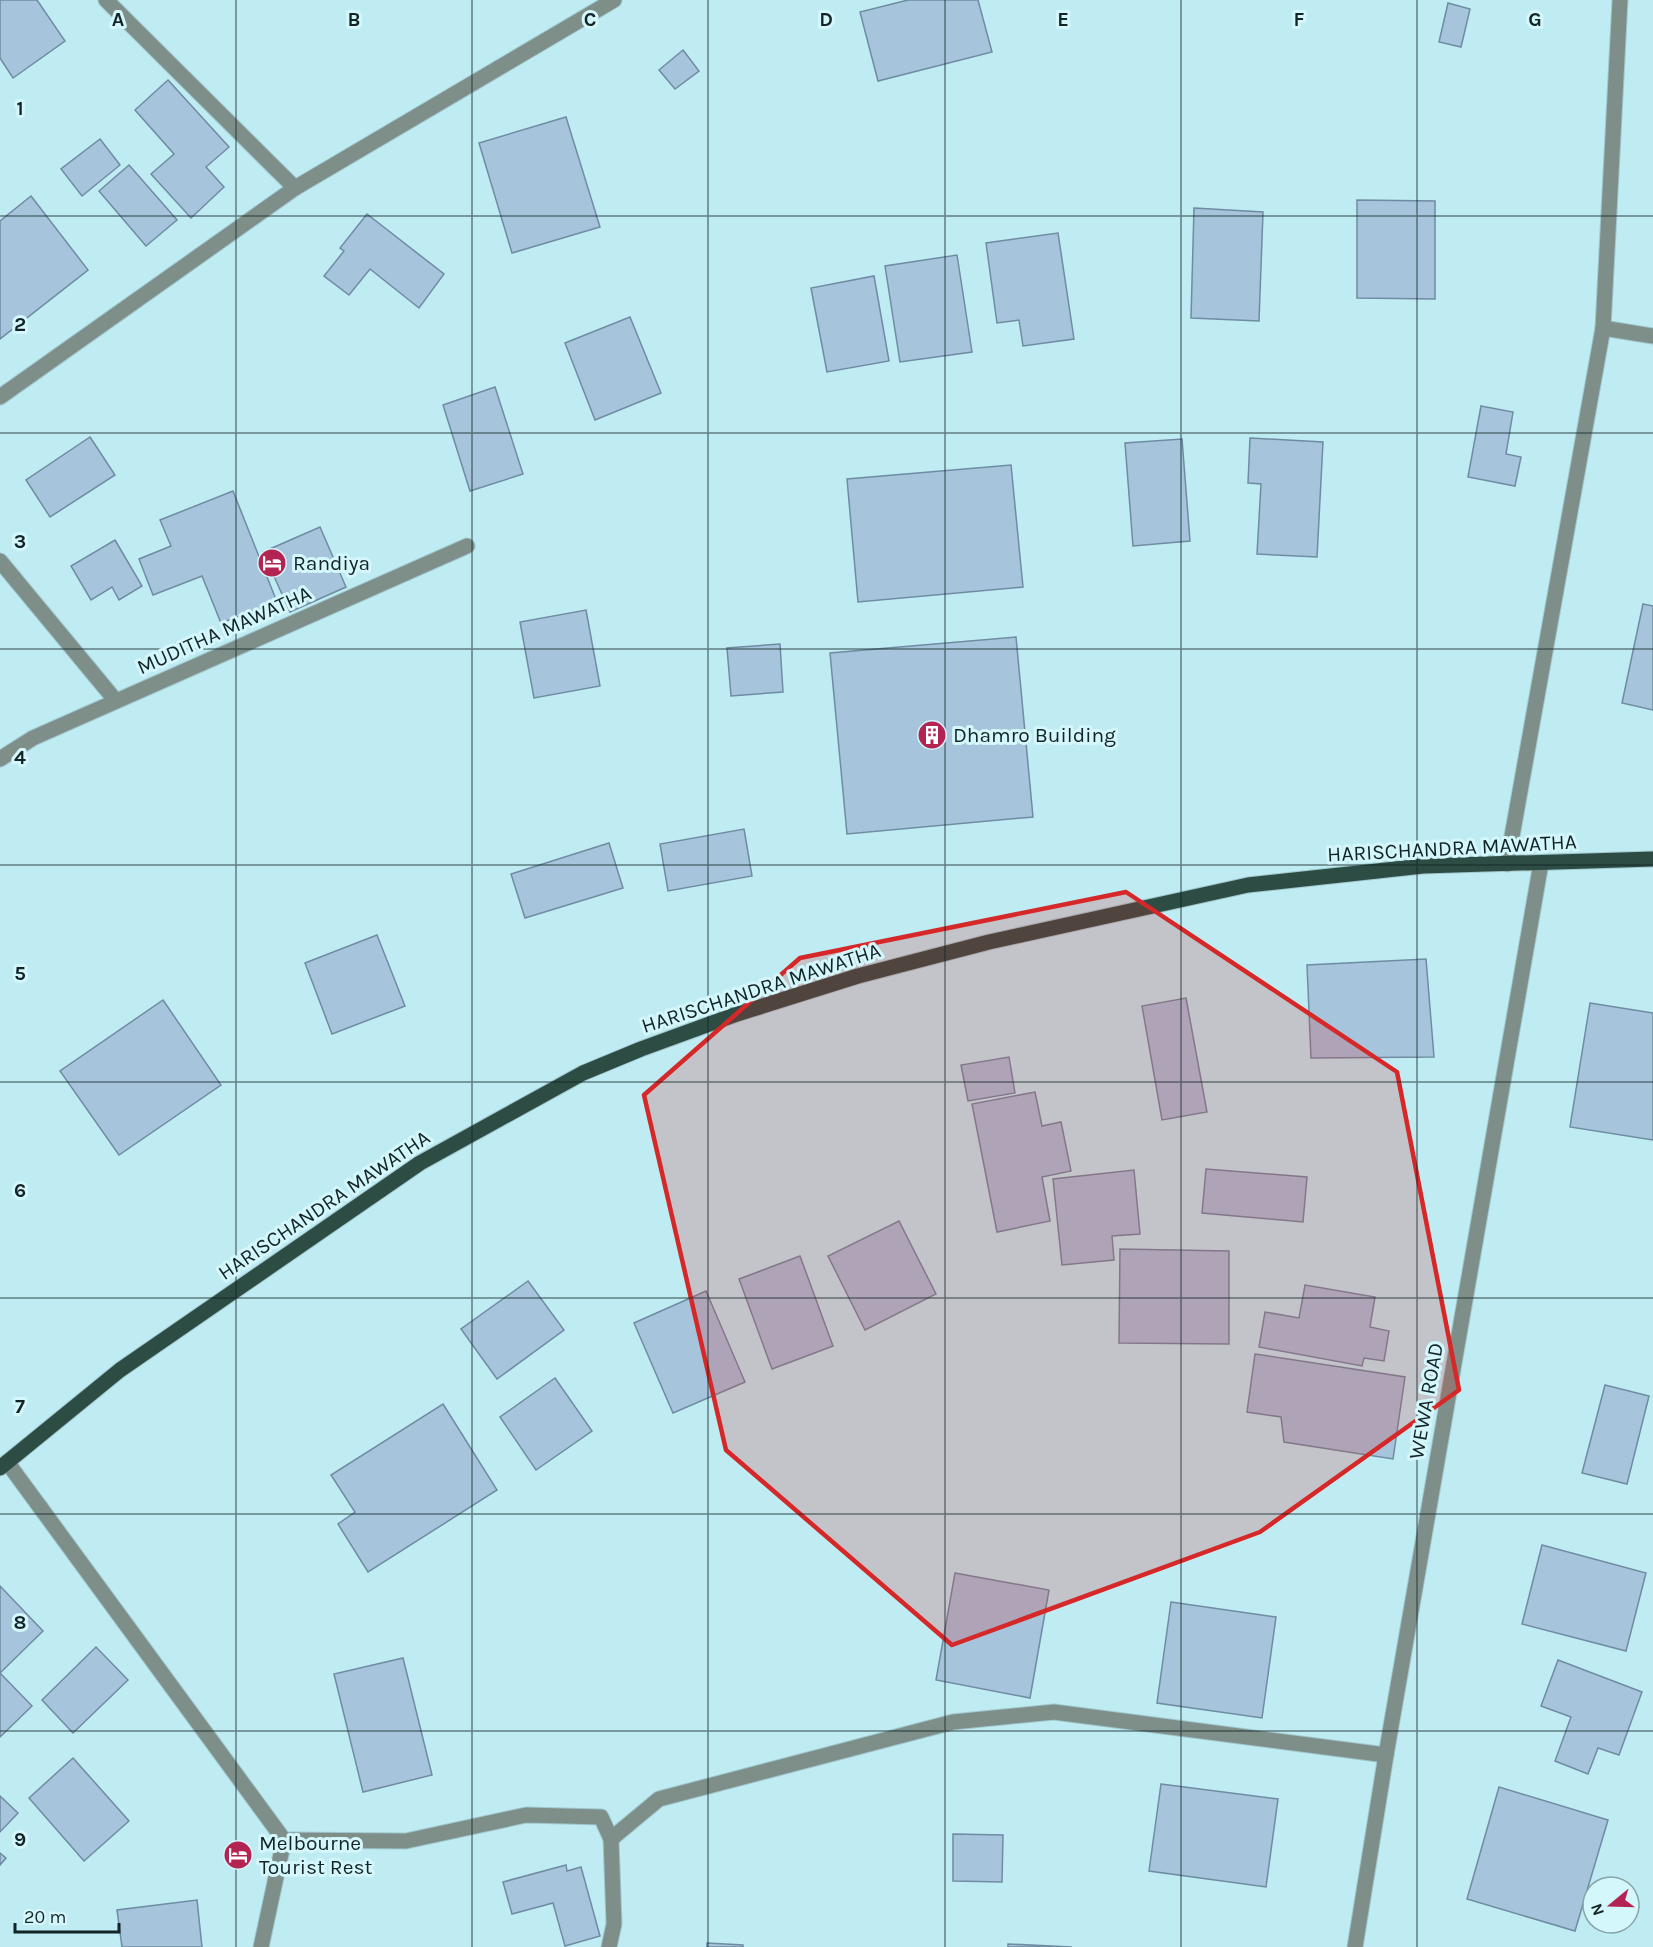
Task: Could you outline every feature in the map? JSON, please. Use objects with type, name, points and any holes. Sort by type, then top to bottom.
[{"type":"main road","name":"HARISCHANDRA MAWATHA","points":[[4,1465],[120,1370],[420,1162],[583,1073],[641,1049],[737,1014],[858,976],[989,942],[1248,885],[1423,866],[1653,859]]},
{"type":"street","points":[[106,0],[295,188]]},
{"type":"street","points":[[0,397],[295,188],[614,0]]},
{"type":"street","points":[[1506,864],[1603,328],[1620,0]]},
{"type":"street","points":[[1603,328],[1653,336]]},
{"type":"street","name":"MUDITHA MAWATHA","points":[[0,759],[33,738],[467,546]]},
{"type":"street","points":[[0,561],[116,701]]},
{"type":"street","name":"WEWA ROAD","points":[[1355,1947],[1386,1755],[1541,863]]},
{"type":"street","points":[[4,1465],[40,1507],[284,1840],[261,1947]]},
{"type":"street","points":[[611,1839],[659,1799],[964,1721],[1054,1712],[1386,1755]]},
{"type":"street","points":[[284,1840],[406,1841],[526,1815],[602,1817],[611,1839],[614,1924],[609,1947]]},
{"type":"highlighted area","points":[[1126,892],[1397,1072],[1459,1390],[1260,1532],[952,1645],[726,1450],[644,1095],[800,958]]},
{"type":"building","points":[[0,0],[37,0],[65,41],[13,78],[0,58]]},
{"type":"building","points":[[908,0],[978,0],[992,52],[878,81],[860,12]]},
{"type":"building","points":[[1448,3],[1470,9],[1461,47],[1439,42]]},
{"type":"building","points":[[683,50],[699,71],[675,89],[659,70]]},
{"type":"building","points":[[168,80],[229,147],[206,167],[224,187],[191,218],[151,174],[174,154],[135,110]]},
{"type":"building","points":[[566,117],[600,227],[512,253],[479,143]]},
{"type":"building","points":[[100,139],[120,165],[82,196],[61,169]]},
{"type":"building","points":[[129,165],[177,220],[146,246],[99,191]]},
{"type":"building","points":[[31,196],[88,270],[0,339],[0,221]]},
{"type":"building","points":[[1357,200],[1435,201],[1435,299],[1357,298]]},
{"type":"building","points":[[1194,208],[1263,212],[1259,321],[1191,318]]},
{"type":"building","points":[[367,214],[444,274],[419,308],[370,269],[349,295],[324,276],[344,251],[340,248]]},
{"type":"building","points":[[1058,233],[1074,339],[1023,346],[1019,320],[997,323],[986,243]]},
{"type":"building","points":[[957,255],[972,352],[900,362],[885,266]]},
{"type":"building","points":[[874,276],[889,361],[827,372],[811,288]]},
{"type":"building","points":[[630,317],[661,393],[595,420],[565,343]]},
{"type":"building","points":[[495,387],[523,474],[470,491],[443,405]]},
{"type":"building","points":[[1481,406],[1513,412],[1506,454],[1521,457],[1515,486],[1468,477]]},
{"type":"building","points":[[90,437],[115,475],[50,517],[26,480]]},
{"type":"building","points":[[1250,438],[1323,442],[1317,557],[1257,554],[1261,484],[1248,483]]},
{"type":"building","points":[[1182,439],[1190,541],[1133,546],[1125,443]]},
{"type":"building","points":[[1011,465],[1023,587],[858,602],[847,479]]},
{"type":"building","points":[[233,491],[277,602],[221,623],[202,576],[153,595],[139,559],[171,546],[160,520]]},
{"type":"building","points":[[320,527],[346,587],[290,612],[263,552]]},
{"type":"building","points":[[115,540],[142,586],[119,600],[112,587],[91,600],[71,566]]},
{"type":"building","points":[[1643,604],[1653,606],[1653,710],[1622,703]]},
{"type":"building","points":[[586,610],[600,686],[534,698],[520,622]]},
{"type":"building","name":"Dhamro Building","points":[[1016,637],[1033,817],[847,834],[830,653]]},
{"type":"building","points":[[780,644],[783,692],[731,696],[727,648]]},
{"type":"building","points":[[744,829],[752,876],[668,891],[660,844]]},
{"type":"building","points":[[609,843],[623,888],[525,918],[511,874]]},
{"type":"building","points":[[377,935],[405,1006],[332,1034],[305,963]]},
{"type":"building","points":[[1426,959],[1434,1057],[1311,1058],[1307,965]]},
{"type":"building","points":[[1186,998],[1207,1112],[1162,1120],[1142,1006]]},
{"type":"building","points":[[163,1000],[221,1085],[119,1155],[60,1071]]},
{"type":"building","points":[[1590,1003],[1653,1013],[1653,1140],[1570,1127]]},
{"type":"building","points":[[1009,1057],[1015,1093],[968,1101],[961,1065]]},
{"type":"building","points":[[1035,1092],[1042,1126],[1061,1122],[1071,1171],[1042,1177],[1050,1221],[997,1232],[972,1104]]},
{"type":"building","points":[[1206,1169],[1307,1177],[1303,1222],[1202,1213]]},
{"type":"building","points":[[1134,1170],[1140,1234],[1112,1236],[1114,1260],[1062,1265],[1053,1179]]},
{"type":"building","points":[[899,1221],[936,1294],[865,1330],[828,1256]]},
{"type":"building","points":[[1120,1249],[1229,1251],[1229,1344],[1119,1343]]},
{"type":"building","points":[[800,1256],[833,1346],[772,1369],[739,1279]]},
{"type":"building","points":[[528,1281],[564,1330],[497,1379],[461,1329]]},
{"type":"building","points":[[1305,1285],[1375,1297],[1370,1327],[1389,1331],[1384,1361],[1364,1358],[1362,1366],[1259,1347],[1265,1312],[1299,1318]]},
{"type":"building","points":[[706,1291],[745,1382],[673,1413],[634,1323]]},
{"type":"building","points":[[1255,1354],[1405,1377],[1393,1459],[1284,1442],[1281,1417],[1247,1412]]},
{"type":"building","points":[[555,1378],[592,1431],[536,1470],[500,1417]]},
{"type":"building","points":[[1605,1385],[1649,1396],[1627,1484],[1582,1473]]},
{"type":"building","points":[[443,1404],[497,1490],[368,1572],[338,1524],[355,1512],[331,1475]]},
{"type":"building","points":[[1542,1545],[1646,1573],[1626,1651],[1522,1624]]},
{"type":"building","points":[[955,1573],[1049,1590],[1030,1698],[936,1680]]},
{"type":"building","points":[[0,1586],[43,1631],[0,1673]]},
{"type":"building","points":[[1171,1602],[1276,1617],[1262,1718],[1157,1703]]},
{"type":"building","points":[[96,1647],[128,1680],[73,1733],[42,1700]]},
{"type":"building","points":[[403,1658],[432,1775],[363,1792],[334,1674]]},
{"type":"building","points":[[1558,1660],[1642,1692],[1619,1755],[1598,1748],[1588,1774],[1555,1761],[1571,1717],[1541,1706]]},
{"type":"building","points":[[0,1673],[32,1706],[0,1737]]},
{"type":"building","points":[[73,1758],[129,1821],[84,1861],[29,1798]]},
{"type":"building","points":[[1161,1784],[1278,1799],[1266,1887],[1149,1871]]},
{"type":"building","points":[[1499,1787],[1608,1820],[1592,1875],[1581,1875],[1581,1911],[1575,1931],[1467,1899]]},
{"type":"building","points":[[0,1796],[18,1813],[0,1832]]},
{"type":"building","points":[[953,1834],[1003,1835],[1002,1882],[953,1881]]},
{"type":"building","points":[[0,1853],[6,1858],[0,1865]]},
{"type":"building","points":[[566,1865],[567,1871],[581,1867],[600,1936],[565,1946],[553,1903],[512,1914],[503,1882]]},
{"type":"building","points":[[197,1900],[202,1947],[122,1947],[117,1910]]},
{"type":"building","points":[[707,1943],[743,1945],[743,1947],[707,1947]]},
{"type":"building","points":[[1008,1944],[1072,1947],[1008,1947]]},
{"type":"place","name":"Randiya","points":[[272,563]]},
{"type":"place","name":"Dhamro Building","points":[[932,735]]},
{"type":"place","name":"Melbourne Tourist Rest","points":[[238,1855]]}]
